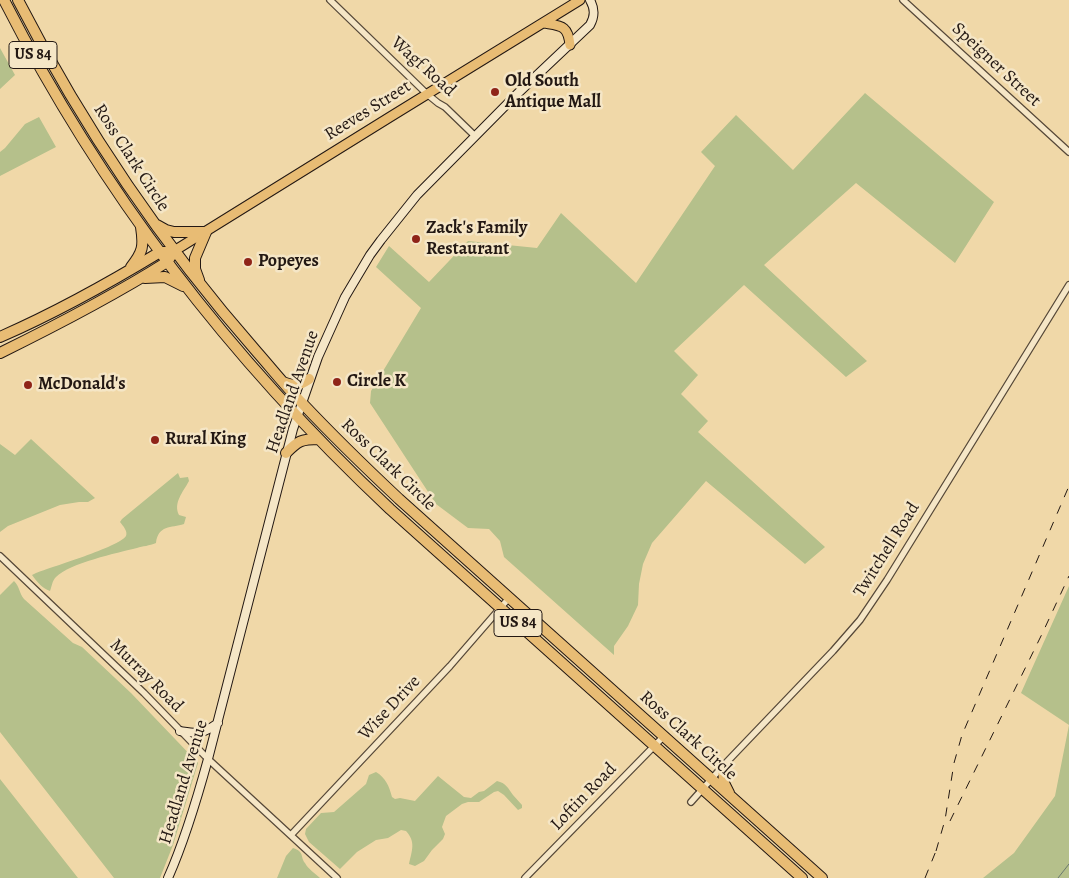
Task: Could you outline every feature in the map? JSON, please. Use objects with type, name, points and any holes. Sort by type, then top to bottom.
[{"type":"highway","name":"Ross Clark Circle","points":[[4,0],[73,123],[100,167],[141,226],[187,288],[245,359],[297,417],[390,508],[802,878]]},
{"type":"highway","name":"Ross Clark Circle","points":[[18,0],[84,117],[154,223],[224,314],[302,403],[385,486],[822,878]]},
{"type":"highway","points":[[154,223],[174,232],[206,232],[195,258],[200,284]]},
{"type":"highway","points":[[126,273],[138,259],[142,250],[141,226]]},
{"type":"highway","name":"Reeves Street","points":[[0,337],[70,303],[126,273],[160,252],[174,251]]},
{"type":"highway","name":"Reeves Street","points":[[0,353],[87,309],[141,278],[167,262],[174,251]]},
{"type":"highway","points":[[141,278],[164,277],[187,288]]},
{"type":"highway","points":[[282,381],[297,386],[310,379]]},
{"type":"highway","points":[[286,453],[300,440],[319,439]]},
{"type":"highway","points":[[723,766],[724,782],[731,796]]},
{"type":"main road","name":"Reeves Street","points":[[174,251],[580,0]]},
{"type":"main road","name":"Headland Avenue","points":[[168,878],[198,796],[286,453],[322,346],[338,312],[370,255],[417,195],[515,96],[588,28],[592,22],[594,10],[590,0]]},
{"type":"main road","points":[[544,23],[564,27],[568,33],[570,45]]},
{"type":"main road","points":[[180,731],[202,733],[218,723]]},
{"type":"street","name":"Wagf Road","points":[[330,0],[427,94],[445,107],[475,136]]},
{"type":"street","name":"Speigner Street","points":[[904,0],[1069,152]]},
{"type":"street","name":"Twitchell Road","points":[[691,802],[860,620],[887,580],[1069,285]]},
{"type":"street","name":"Murray Road","points":[[0,556],[123,672],[208,758],[337,878]]},
{"type":"street","name":"Wise Drive","points":[[291,835],[450,666],[509,598]]},
{"type":"street","name":"Loftin Road","points":[[525,878],[664,736]]},
{"type":"green space","points":[[0,48],[15,75],[0,89]]},
{"type":"green space","points":[[865,93],[994,202],[955,263],[856,183],[764,265],[867,361],[846,377],[744,285],[674,351],[698,375],[681,394],[708,421],[698,432],[825,547],[805,564],[706,481],[652,543],[643,564],[639,584],[638,605],[628,626],[614,646],[614,655],[504,557],[500,541],[489,529],[468,528],[436,504],[370,403],[371,391],[421,308],[376,267],[389,246],[429,282],[468,241],[537,248],[561,213],[636,283],[715,166],[701,152],[736,115],[793,170]]},
{"type":"green space","points":[[39,117],[56,147],[0,176],[0,152],[25,124]]},
{"type":"green space","points":[[31,439],[95,498],[88,502],[60,505],[8,526],[0,532],[0,444],[15,455]]},
{"type":"green space","points":[[178,473],[180,478],[188,477],[189,481],[177,506],[179,515],[186,517],[184,524],[162,530],[157,537],[156,543],[151,545],[94,559],[72,567],[56,577],[50,591],[32,575],[121,541],[126,536],[125,529],[120,522],[122,519]]},
{"type":"green space","points":[[14,581],[24,599],[73,643],[82,647],[131,693],[198,763],[173,845],[160,878],[114,878],[0,732],[0,595]]},
{"type":"green space","points":[[1069,586],[1069,725],[1021,693]]},
{"type":"green space","points":[[1069,725],[1069,878],[983,878],[1014,853],[1055,796]]},
{"type":"green space","points":[[376,772],[385,780],[392,797],[395,799],[415,801],[438,776],[464,797],[471,798],[497,781],[500,782],[505,784],[522,805],[522,808],[518,810],[504,795],[498,791],[494,792],[479,802],[462,804],[446,816],[442,827],[445,834],[443,839],[424,861],[415,866],[409,864],[412,850],[411,839],[406,831],[401,830],[388,838],[376,840],[357,852],[340,869],[309,842],[305,834],[306,829],[321,813],[334,812],[366,784],[369,775]]},
{"type":"green space","points":[[0,779],[78,878],[0,878]]},
{"type":"green space","points":[[293,848],[301,853],[306,865],[320,878],[277,878],[286,856]]},
{"type":"waterway","points":[[1058,878],[1069,864]]},
{"type":"railway","points":[[936,851],[945,820],[954,763],[962,735],[1069,486]]},
{"type":"railway","points":[[950,821],[1069,576]]},
{"type":"railway","points":[[925,878],[938,846]]},
{"type":"place","name":"Old South Antique Mall","points":[[495,92]]},
{"type":"place","name":"Zack's Family Restaurant","points":[[416,239]]},
{"type":"place","name":"Popeyes","points":[[248,262]]},
{"type":"place","name":"Circle K","points":[[337,382]]},
{"type":"place","name":"McDonald's","points":[[28,385]]},
{"type":"place","name":"Rural King","points":[[155,440]]}]
